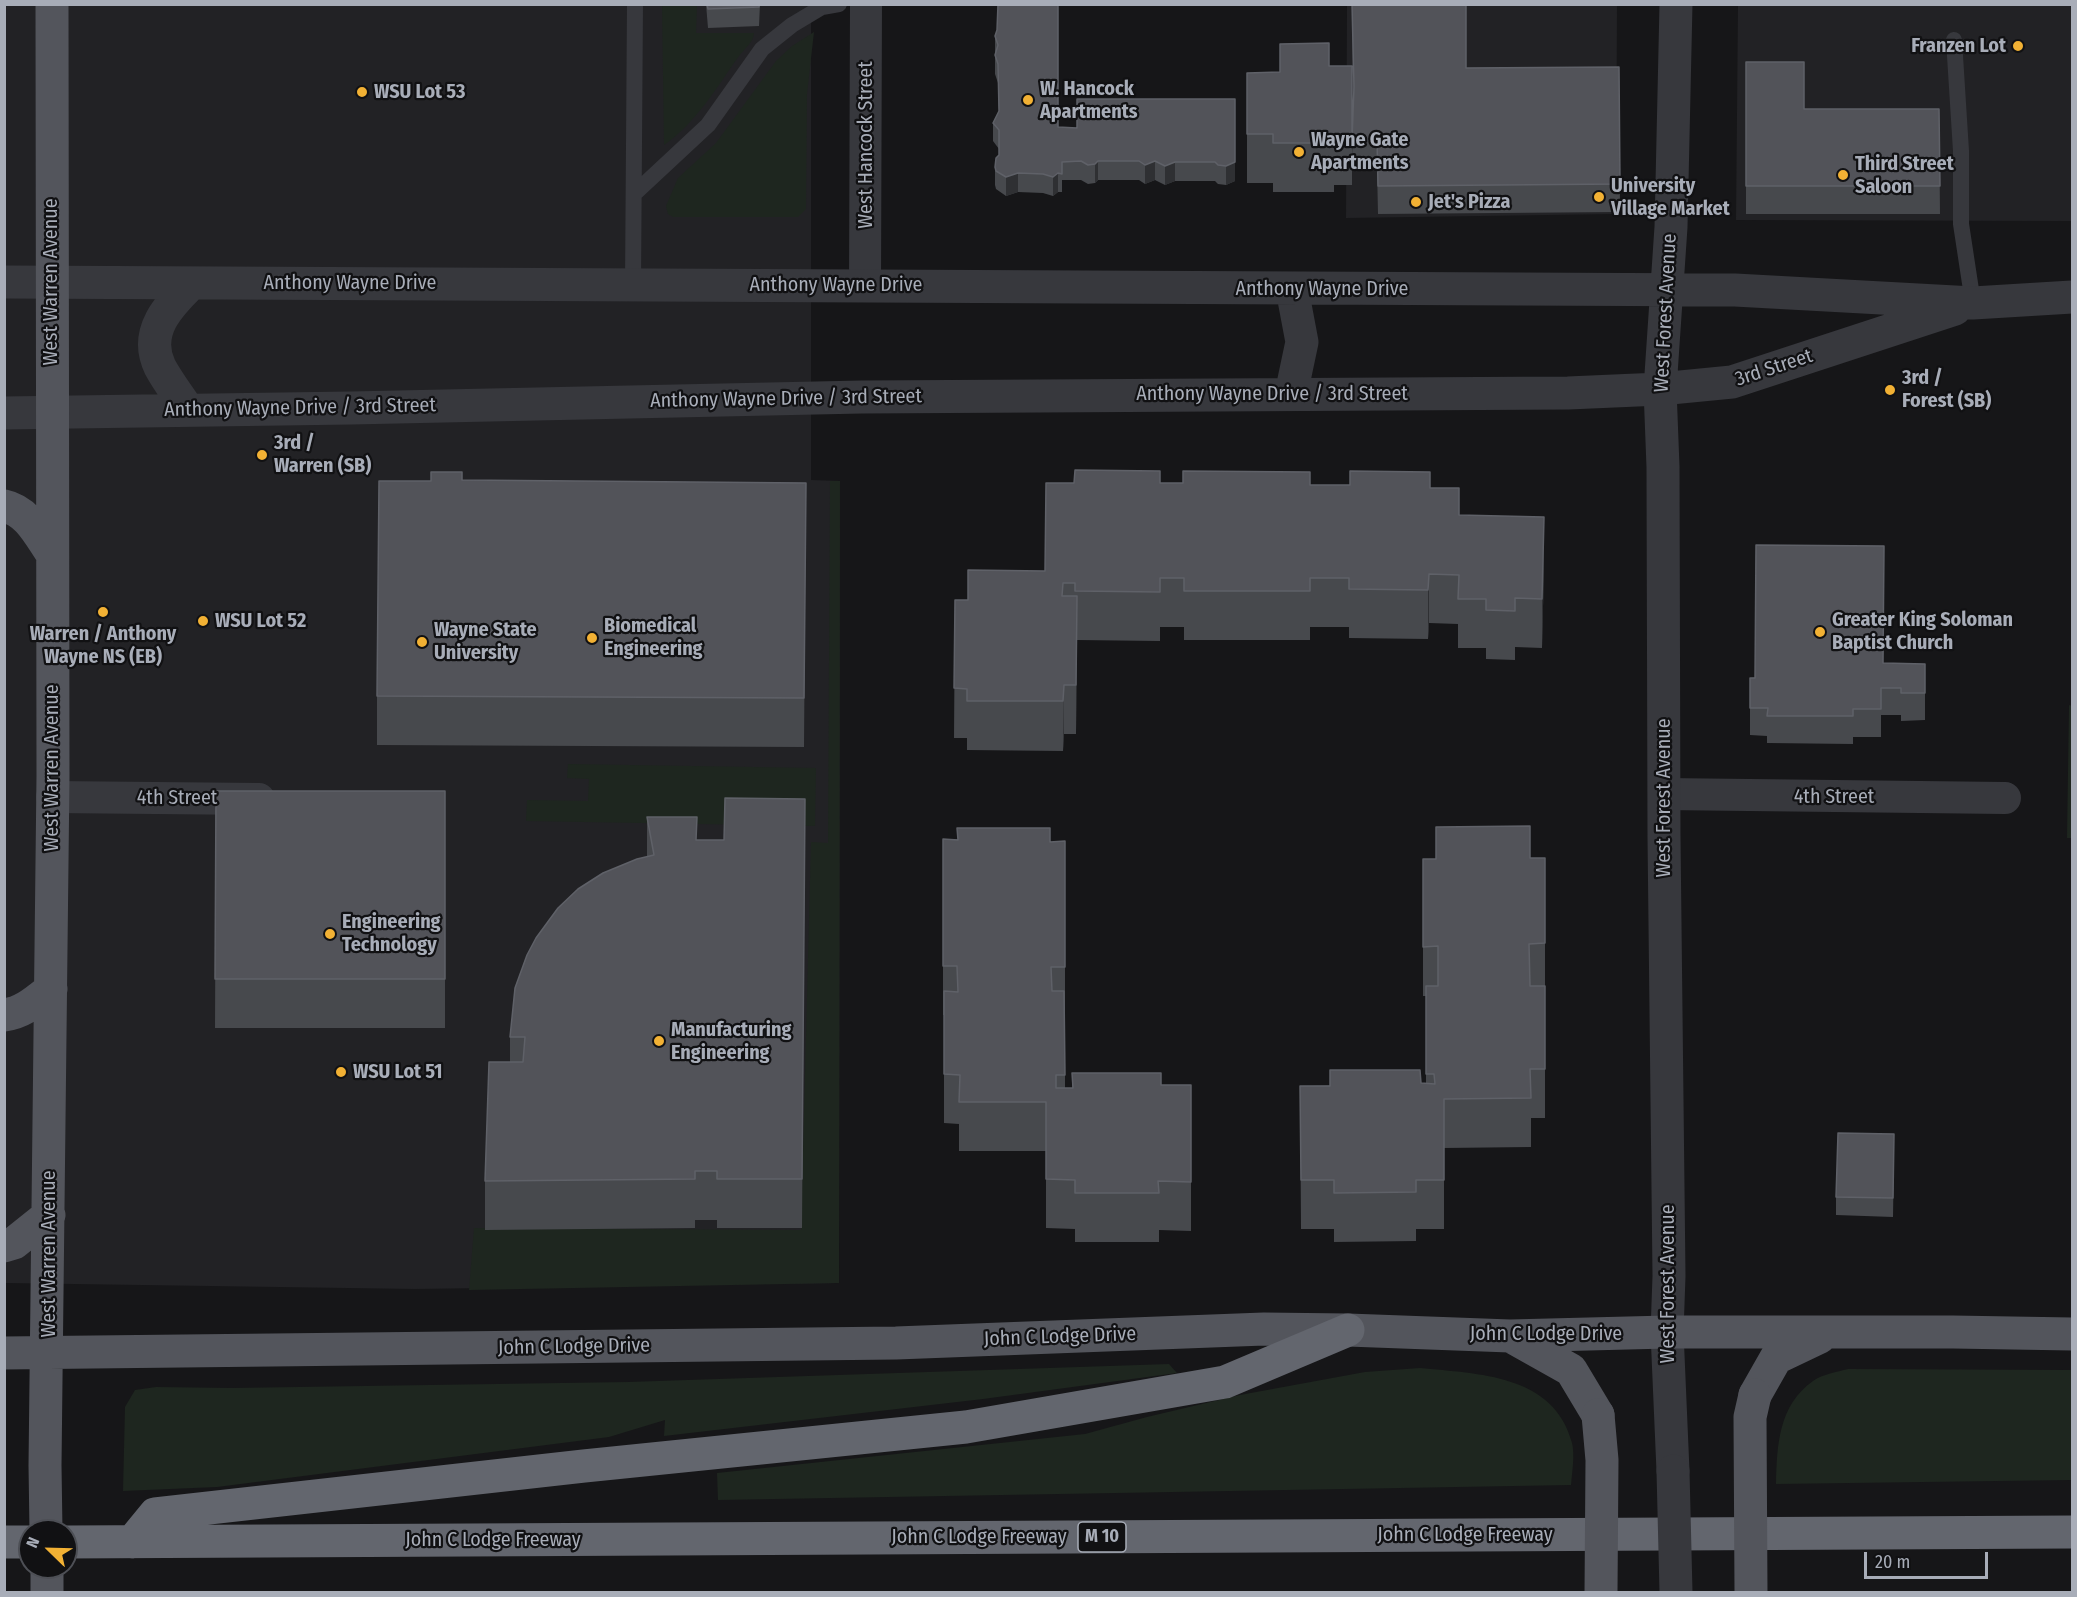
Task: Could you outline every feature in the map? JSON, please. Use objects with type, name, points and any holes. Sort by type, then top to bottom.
[{"type":"highway","points":[[132,1542],[155,1514],[990,1423],[1225,1382],[1348,1330]]},
{"type":"highway","name":"John C Lodge Freeway","points":[[78,1542],[2073,1532]]},
{"type":"main road","name":"West Warren Avenue","points":[[46,1519],[52,797],[52,4]]},
{"type":"main road","points":[[4,506],[14,508],[27,518],[52,554]]},
{"type":"main road","points":[[4,1015],[12,1014],[31,1004],[51,989]]},
{"type":"main road","points":[[4,1246],[14,1243],[49,1215]]},
{"type":"main road","name":"John C Lodge Drive","points":[[4,1353],[896,1343],[1252,1330],[1348,1330],[1510,1336],[1667,1332],[2073,1334]]},
{"type":"main road","points":[[1751,1593],[1750,1417],[1755,1395],[1776,1358],[1803,1344],[1833,1333]]},
{"type":"main road","points":[[1510,1336],[1546,1354],[1571,1370],[1598,1415],[1602,1460],[1601,1593]]},
{"type":"street","name":"West Hancock Street","points":[[865,285],[866,4]]},
{"type":"street","name":"West Forest Avenue","points":[[1676,4],[1668,291],[1660,389],[1663,467],[1669,1276],[1667,1332],[1676,1593]]},
{"type":"street","name":"Anthony Wayne Drive","points":[[4,282],[1668,291]]},
{"type":"street","points":[[188,410],[160,366],[156,349],[156,330],[163,315],[176,298],[192,283]]},
{"type":"street","points":[[1291,394],[1302,342],[1292,289]]},
{"type":"street","name":"3rd Street","points":[[1668,291],[1735,290],[1973,303],[2073,297]]},
{"type":"street","name":"3rd Street","points":[[1568,393],[1660,389],[1732,382],[1973,303]]},
{"type":"street","name":"Anthony Wayne Drive / 3rd Street","points":[[4,413],[862,397],[1568,393]]},
{"type":"street","name":"4th Street","points":[[1664,794],[2005,798]]},
{"type":"street","name":"4th Street","points":[[52,797],[282,799]]},
{"type":"lane","points":[[633,284],[635,4]]},
{"type":"lane","points":[[635,193],[708,125],[762,49],[792,25],[822,7],[838,4]]},
{"type":"lane","points":[[1954,40],[1961,151],[1961,224],[1973,303]]},
{"type":"shaded area","name":"Wayne State University","points":[[5,5],[811,5],[811,480],[840,481],[839,1283],[415,1289],[5,1283]]},
{"type":"shaded area","points":[[662,5],[697,5],[696,33],[754,33],[750,43],[705,104],[676,136],[664,145]]},
{"type":"shaded area","name":"University Village Market","points":[[1347,5],[1617,5],[1616,214],[1346,218]]},
{"type":"shaded area","points":[[1738,5],[2072,5],[2072,221],[1736,220]]},
{"type":"shaded area","points":[[814,32],[807,94],[806,209],[798,217],[673,217],[668,214],[666,206],[678,178],[716,143],[776,61],[792,46]]},
{"type":"shaded area","points":[[830,481],[840,481],[839,1283],[469,1290],[474,1228],[801,1230],[811,842],[828,843]]},
{"type":"shaded area","points":[[2069,705],[2072,706],[2072,838],[2067,838]]},
{"type":"shaded area","points":[[568,764],[816,768],[815,826],[526,821],[527,800],[588,801],[589,779],[567,778]]},
{"type":"shaded area","points":[[1169,1364],[1177,1373],[983,1399],[664,1436],[665,1420],[609,1437],[217,1487],[123,1491],[125,1407],[135,1390],[156,1387],[232,1388],[628,1382]]},
{"type":"shaded area","points":[[1420,1368],[1489,1376],[1531,1391],[1549,1403],[1563,1420],[1572,1443],[1571,1485],[718,1500],[717,1473],[1085,1434],[1240,1395],[1365,1372]]},
{"type":"shaded area","points":[[1848,1369],[2072,1370],[2072,1480],[1776,1484],[1779,1441],[1786,1415],[1793,1402],[1813,1381]]},
{"type":"building","points":[[707,4],[759,4],[759,7],[708,9]]},
{"type":"building","name":"W. Hancock Apartments","points":[[998,4],[1058,4],[1058,127],[1077,128],[1077,99],[1235,99],[1235,162],[1226,166],[1215,162],[1175,162],[1165,166],[1155,161],[1145,165],[1139,161],[1098,161],[1088,165],[1081,161],[1062,162],[1062,174],[1058,173],[1053,177],[1043,174],[1018,173],[1006,177],[996,171],[996,158],[999,155],[999,130],[993,123],[999,111],[998,64],[995,55],[998,45],[995,36]]},
{"type":"building","name":"University Village Market","points":[[1352,4],[1466,4],[1466,68],[1619,67],[1620,184],[1378,186],[1377,140],[1352,140],[1354,87]]},
{"type":"building","points":[[1329,43],[1329,66],[1352,66],[1352,136],[1333,136],[1334,143],[1273,143],[1273,134],[1247,134],[1247,73],[1280,72],[1280,44]]},
{"type":"building","name":"Third Street Saloon","points":[[1746,62],[1804,62],[1804,109],[1939,109],[1940,186],[1746,186]]},
{"type":"building","points":[[1075,470],[1160,471],[1160,483],[1183,483],[1183,471],[1310,472],[1310,485],[1350,485],[1350,471],[1430,472],[1430,488],[1459,488],[1459,515],[1544,517],[1542,599],[1515,598],[1515,611],[1486,610],[1486,599],[1458,599],[1459,575],[1429,574],[1428,590],[1349,589],[1349,578],[1310,578],[1310,591],[1184,591],[1184,578],[1160,578],[1160,592],[1075,591],[1075,583],[1063,583],[1062,596],[1077,596],[1076,685],[1064,685],[1063,701],[967,701],[967,689],[954,688],[955,600],[968,600],[968,570],[1045,571],[1046,483],[1074,483]]},
{"type":"building","name":"Biomedical Engineering","points":[[431,472],[462,472],[462,480],[806,483],[804,698],[377,696],[379,481],[431,481]]},
{"type":"building","name":"Greater King Soloman Baptist Church","points":[[1756,545],[1884,546],[1883,663],[1925,664],[1925,693],[1901,693],[1901,688],[1881,688],[1881,709],[1853,709],[1853,716],[1767,716],[1768,708],[1750,708],[1750,678],[1755,678]]},
{"type":"building","name":"Engineering Technology","points":[[216,791],[445,791],[445,979],[215,979]]},
{"type":"building","name":"Manufacturing Engineering","points":[[725,798],[805,799],[802,1179],[717,1179],[717,1171],[695,1171],[695,1179],[485,1181],[489,1062],[523,1062],[525,1037],[510,1037],[515,988],[536,938],[558,908],[578,889],[603,873],[637,859],[654,855],[647,817],[697,817],[696,840],[724,840]]},
{"type":"building","points":[[1530,826],[1530,858],[1545,858],[1545,943],[1529,944],[1530,986],[1545,986],[1545,1069],[1530,1069],[1531,1098],[1444,1099],[1444,1180],[1416,1180],[1416,1192],[1334,1193],[1334,1180],[1301,1180],[1300,1086],[1330,1086],[1330,1070],[1420,1070],[1421,1083],[1435,1084],[1434,1074],[1426,1074],[1426,986],[1438,986],[1438,946],[1423,947],[1423,859],[1436,859],[1436,827]]},
{"type":"building","points":[[957,828],[1050,828],[1050,842],[1065,841],[1065,967],[1051,967],[1052,991],[1064,991],[1065,1075],[1056,1075],[1056,1088],[1073,1088],[1072,1073],[1161,1073],[1161,1085],[1191,1085],[1191,1182],[1158,1181],[1159,1193],[1075,1193],[1075,1180],[1046,1179],[1046,1102],[959,1102],[960,1075],[944,1074],[944,991],[958,992],[957,966],[943,966],[943,839],[958,840]]},
{"type":"building","points":[[1838,1133],[1894,1134],[1893,1198],[1836,1197]]},
{"type":"place","name":"Franzen Lot","points":[[2018,46]]},
{"type":"place","name":"WSU Lot 53","points":[[362,92]]},
{"type":"place","name":"W. Hancock Apartments","points":[[1028,100]]},
{"type":"place","name":"Wayne Gate Apartments","points":[[1299,152]]},
{"type":"place","name":"Third Street Saloon","points":[[1843,175]]},
{"type":"place","name":"University Village Market","points":[[1599,197]]},
{"type":"place","name":"Jet's Pizza","points":[[1416,202]]},
{"type":"place","name":"3rd / Forest (SB)","points":[[1890,390]]},
{"type":"place","name":"3rd / Warren (SB)","points":[[262,455]]},
{"type":"place","name":"Warren / Anthony Wayne NS (EB)","points":[[103,612]]},
{"type":"place","name":"WSU Lot 52","points":[[203,621]]},
{"type":"place","name":"Greater King Soloman Baptist Church","points":[[1820,632]]},
{"type":"place","name":"Biomedical Engineering","points":[[592,638]]},
{"type":"place","name":"Wayne State University","points":[[422,642]]},
{"type":"place","name":"Engineering Technology","points":[[330,934]]},
{"type":"place","name":"Manufacturing Engineering","points":[[659,1041]]},
{"type":"place","name":"WSU Lot 51","points":[[341,1072]]}]
